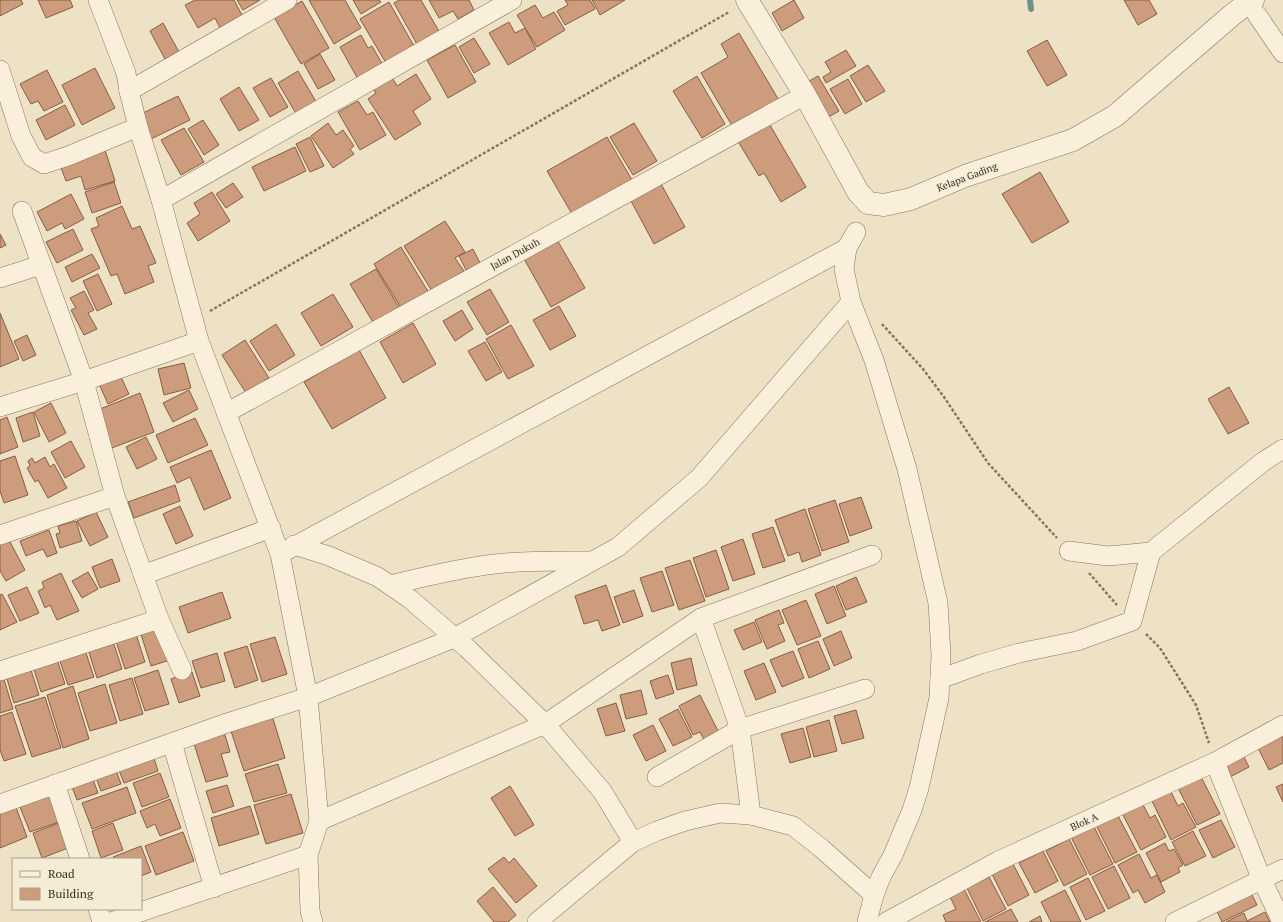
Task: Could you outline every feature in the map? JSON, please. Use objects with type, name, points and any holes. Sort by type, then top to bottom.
[{"type":"street","points":[[98,0],[126,73],[138,127],[161,200],[199,341],[271,528],[287,550],[308,697],[319,821],[308,855],[310,911],[313,922]]},
{"type":"street","points":[[129,91],[287,0]]},
{"type":"street","points":[[161,200],[512,0]]},
{"type":"street","name":"Kelapa Gading","points":[[747,1],[805,95],[858,192],[868,203],[884,205],[911,199],[965,176],[1073,140],[1115,116],[1232,15],[1255,8]]},
{"type":"street","points":[[1255,8],[1283,53]]},
{"type":"street","points":[[0,70],[21,136],[32,157],[44,164],[68,156],[138,127]]},
{"type":"street","name":"Jalan Dukuh","points":[[226,413],[805,95]]},
{"type":"street","points":[[22,211],[84,381],[115,496],[159,620],[182,670]]},
{"type":"street","points":[[856,232],[847,248],[844,269],[851,302],[874,360],[907,469],[938,603],[941,655],[939,698],[932,733],[912,810],[893,855],[881,877],[874,895],[867,922]]},
{"type":"street","points":[[287,550],[847,248]]},
{"type":"street","points":[[0,278],[41,265]]},
{"type":"street","points":[[0,804],[227,723],[308,697],[454,638],[618,546],[698,478],[851,302]]},
{"type":"street","points":[[0,407],[84,381],[199,341]]},
{"type":"street","points":[[1069,551],[1108,556],[1151,552],[1264,461],[1282,451]]},
{"type":"street","points":[[0,535],[115,496]]},
{"type":"street","points":[[143,575],[271,528]]},
{"type":"street","points":[[287,550],[329,556],[378,577],[410,599],[473,654],[545,724],[602,791],[633,842]]},
{"type":"street","points":[[940,679],[981,664],[1019,653],[1077,641],[1132,621],[1151,552]]},
{"type":"street","points":[[319,821],[545,724],[701,618],[872,554]]},
{"type":"street","points":[[390,585],[447,571],[495,564],[545,560],[591,561]]},
{"type":"street","points":[[701,618],[740,729],[751,814]]},
{"type":"street","points":[[0,671],[159,620]]},
{"type":"street","points":[[657,777],[740,729],[865,689]]},
{"type":"street","name":"Blok A","points":[[886,922],[998,861],[1215,762],[1283,725]]},
{"type":"street","points":[[172,743],[214,888]]},
{"type":"street","points":[[1215,762],[1262,880],[1282,922]]},
{"type":"street","points":[[55,784],[80,858]]},
{"type":"street","points":[[537,922],[633,842],[657,831],[685,821],[720,813],[751,814],[793,826],[822,848],[874,895]]},
{"type":"street","points":[[111,922],[308,855]]},
{"type":"street","points":[[1175,922],[1283,869]]},
{"type":"street","points":[[98,910],[102,922]]},
{"type":"path","points":[[194,320],[747,1]]},
{"type":"path","points":[[880,322],[923,369],[944,397],[988,463],[1121,610],[1160,648],[1196,705],[1215,762]]},
{"type":"building","points":[[0,0],[21,0],[23,4],[0,16]]},
{"type":"building","points":[[38,0],[70,0],[73,7],[46,18]]},
{"type":"building","points":[[195,0],[234,0],[244,19],[222,32],[215,18],[198,28],[185,5]]},
{"type":"building","points":[[237,0],[260,0],[243,10]]},
{"type":"building","points":[[309,0],[345,0],[361,28],[334,44]]},
{"type":"building","points":[[353,0],[379,0],[381,2],[361,14]]},
{"type":"building","points":[[399,0],[421,0],[440,33],[418,46],[394,3]]},
{"type":"building","points":[[429,0],[469,0],[474,10],[458,19],[453,11],[439,18]]},
{"type":"building","points":[[565,0],[590,0],[595,9],[565,25],[557,11],[568,5]]},
{"type":"building","points":[[592,0],[625,0],[600,15]]},
{"type":"building","points":[[794,0],[804,18],[782,31],[772,13]]},
{"type":"building","points":[[1124,0],[1149,0],[1157,14],[1138,25]]},
{"type":"building","points":[[302,1],[329,48],[301,64],[274,17]]},
{"type":"building","points":[[389,2],[414,46],[386,63],[360,19]]},
{"type":"building","points":[[535,5],[543,18],[554,12],[565,30],[537,47],[517,15]]},
{"type":"building","points":[[509,22],[515,33],[525,28],[536,49],[508,65],[489,33]]},
{"type":"building","points":[[163,23],[179,52],[165,59],[150,31]]},
{"type":"building","points":[[739,33],[780,102],[734,129],[701,73],[728,57],[721,44]]},
{"type":"building","points":[[361,35],[368,48],[372,46],[384,67],[359,81],[340,47]]},
{"type":"building","points":[[474,38],[490,64],[474,73],[459,47]]},
{"type":"building","points":[[1047,40],[1067,75],[1047,86],[1027,51]]},
{"type":"building","points":[[455,45],[476,82],[448,98],[427,60]]},
{"type":"building","points":[[846,50],[856,66],[826,83],[823,77],[831,72],[825,62]]},
{"type":"building","points":[[320,54],[335,80],[318,89],[304,64]]},
{"type":"building","points":[[868,65],[885,91],[866,102],[850,76]]},
{"type":"building","points":[[95,68],[115,108],[82,125],[62,85]]},
{"type":"building","points":[[47,70],[63,102],[44,111],[38,101],[31,104],[20,84]]},
{"type":"building","points":[[298,71],[318,105],[298,117],[278,83]]},
{"type":"building","points":[[390,74],[397,86],[416,74],[431,99],[413,111],[421,124],[395,140],[368,99],[376,93],[371,86]]},
{"type":"building","points":[[697,76],[725,124],[702,138],[673,91]]},
{"type":"building","points":[[818,76],[839,111],[825,119],[804,84]]},
{"type":"building","points":[[271,78],[288,107],[270,117],[253,88]]},
{"type":"building","points":[[848,79],[862,104],[845,114],[830,89]]},
{"type":"building","points":[[239,87],[259,120],[239,131],[220,99]]},
{"type":"building","points":[[178,96],[190,120],[151,139],[139,115]]},
{"type":"building","points":[[358,101],[367,115],[373,112],[386,135],[360,150],[338,112]]},
{"type":"building","points":[[65,105],[75,125],[46,140],[36,120]]},
{"type":"building","points":[[203,120],[219,145],[204,155],[188,129]]},
{"type":"building","points":[[767,120],[806,187],[781,202],[764,173],[759,176],[736,138]]},
{"type":"building","points":[[328,123],[336,135],[343,130],[354,146],[350,149],[354,154],[333,168],[311,136]]},
{"type":"building","points":[[634,123],[657,161],[633,175],[610,137]]},
{"type":"building","points":[[184,128],[204,162],[181,175],[161,140]]},
{"type":"building","points":[[310,137],[324,166],[310,172],[296,144]]},
{"type":"building","points":[[607,137],[632,180],[572,214],[547,171]]},
{"type":"building","points":[[295,147],[306,171],[264,191],[252,167]]},
{"type":"building","points":[[105,150],[115,181],[85,190],[81,176],[66,181],[60,165]]},
{"type":"building","points":[[1040,172],[1069,222],[1032,243],[1002,194]]},
{"type":"building","points":[[114,182],[121,203],[92,213],[85,192]]},
{"type":"building","points":[[233,183],[243,197],[226,208],[216,194]]},
{"type":"building","points":[[661,184],[685,227],[654,244],[631,201]]},
{"type":"building","points":[[212,192],[230,221],[198,241],[187,223],[200,214],[194,203]]},
{"type":"building","points":[[71,194],[84,219],[65,229],[62,223],[47,231],[37,212]]},
{"type":"building","points":[[122,206],[132,229],[140,226],[156,263],[148,266],[154,282],[125,294],[117,274],[111,276],[91,229],[99,226],[96,218]]},
{"type":"building","points":[[445,221],[465,252],[455,258],[464,271],[432,291],[404,246]]},
{"type":"building","points":[[73,229],[83,250],[57,263],[46,242]]},
{"type":"building","points":[[0,234],[6,245],[0,248]]},
{"type":"building","points":[[556,238],[585,288],[551,307],[523,257]]},
{"type":"building","points":[[401,247],[429,293],[402,309],[374,264]]},
{"type":"building","points":[[473,249],[480,263],[466,270],[459,256]]},
{"type":"building","points":[[92,254],[100,268],[72,282],[65,267]]},
{"type":"building","points":[[376,269],[400,309],[374,324],[350,284]]},
{"type":"building","points":[[98,274],[112,304],[97,311],[83,281]]},
{"type":"building","points":[[490,289],[509,322],[487,335],[467,302]]},
{"type":"building","points":[[84,291],[94,310],[88,313],[97,329],[84,335],[71,310],[76,308],[70,298]]},
{"type":"building","points":[[333,294],[353,327],[321,346],[301,313]]},
{"type":"building","points":[[559,306],[576,336],[550,350],[533,320]]},
{"type":"building","points":[[462,310],[473,329],[455,341],[443,321]]},
{"type":"building","points":[[0,313],[19,359],[0,367]]},
{"type":"building","points":[[413,323],[436,364],[403,383],[380,342]]},
{"type":"building","points":[[276,324],[295,355],[269,371],[250,341]]},
{"type":"building","points":[[511,325],[534,366],[508,379],[486,339]]},
{"type":"building","points":[[27,335],[36,355],[23,361],[14,341]]},
{"type":"building","points":[[245,340],[269,378],[246,393],[222,355]]},
{"type":"building","points":[[485,342],[502,372],[486,381],[468,351]]},
{"type":"building","points":[[359,350],[386,398],[332,429],[304,382]]},
{"type":"building","points":[[184,363],[191,388],[164,395],[158,369]]},
{"type":"building","points":[[120,375],[129,394],[108,404],[99,384]]},
{"type":"building","points":[[1229,387],[1249,423],[1228,434],[1208,399]]},
{"type":"building","points":[[189,390],[198,409],[173,422],[163,403]]},
{"type":"building","points":[[140,393],[154,432],[109,449],[95,411]]},
{"type":"building","points":[[51,403],[66,433],[49,442],[34,412]]},
{"type":"building","points":[[33,412],[40,436],[23,442],[16,418]]},
{"type":"building","points":[[7,417],[18,447],[0,454],[0,420]]},
{"type":"building","points":[[195,418],[208,445],[168,463],[156,435]]},
{"type":"building","points":[[146,437],[157,459],[137,469],[126,447]]},
{"type":"building","points":[[71,441],[85,467],[65,478],[51,452]]},
{"type":"building","points":[[211,450],[231,498],[204,510],[190,477],[177,483],[170,467]]},
{"type":"building","points":[[15,456],[28,495],[4,503],[0,491],[0,461]]},
{"type":"building","points":[[45,457],[50,467],[54,464],[67,488],[48,498],[38,480],[35,482],[27,468],[30,466],[28,461],[32,458],[35,463]]},
{"type":"building","points":[[175,485],[180,501],[134,518],[128,502]]},
{"type":"building","points":[[861,497],[872,528],[850,536],[839,504]]},
{"type":"building","points":[[835,500],[849,542],[822,551],[808,509]]},
{"type":"building","points":[[180,506],[193,536],[176,544],[163,514]]},
{"type":"building","points":[[805,509],[821,555],[802,562],[799,552],[788,556],[775,520]]},
{"type":"building","points":[[96,512],[108,537],[90,546],[77,521]]},
{"type":"building","points":[[76,521],[82,541],[60,548],[56,534],[60,533],[58,526]]},
{"type":"building","points":[[773,527],[785,561],[763,568],[752,534]]},
{"type":"building","points":[[49,530],[57,553],[47,557],[43,549],[26,556],[20,541]]},
{"type":"building","points":[[743,539],[755,574],[733,581],[721,547]]},
{"type":"building","points":[[9,540],[25,570],[6,581],[0,571],[0,545]]},
{"type":"building","points":[[716,550],[729,589],[706,597],[693,558]]},
{"type":"building","points":[[112,559],[120,581],[100,588],[92,567]]},
{"type":"building","points":[[690,560],[705,601],[679,610],[665,568]]},
{"type":"building","points":[[662,571],[674,605],[652,612],[640,578]]},
{"type":"building","points":[[88,572],[98,589],[82,598],[72,581]]},
{"type":"building","points":[[61,573],[79,611],[57,620],[50,605],[45,608],[38,591],[44,588],[42,582]]},
{"type":"building","points":[[856,577],[867,602],[846,610],[836,586]]},
{"type":"building","points":[[606,585],[620,625],[602,631],[598,620],[584,624],[575,596]]},
{"type":"building","points":[[834,586],[846,616],[827,624],[815,594]]},
{"type":"building","points":[[27,587],[39,613],[20,621],[8,595]]},
{"type":"building","points":[[634,590],[643,616],[623,623],[614,597]]},
{"type":"building","points":[[222,592],[231,618],[188,633],[179,607]]},
{"type":"building","points":[[2,594],[17,622],[0,630],[0,595]]},
{"type":"building","points":[[806,600],[821,636],[797,645],[782,610]]},
{"type":"building","points":[[779,610],[784,623],[778,625],[785,641],[767,649],[755,620]]},
{"type":"building","points":[[754,622],[762,642],[743,650],[734,630]]},
{"type":"building","points":[[159,625],[170,660],[151,666],[140,631]]},
{"type":"building","points":[[135,631],[145,662],[125,669],[115,638]]},
{"type":"building","points":[[841,631],[852,658],[834,666],[823,639]]},
{"type":"building","points":[[275,637],[287,674],[262,682],[250,644]]},
{"type":"building","points":[[112,638],[122,669],[97,678],[87,646]]},
{"type":"building","points":[[818,641],[830,669],[809,678],[798,649]]},
{"type":"building","points":[[247,646],[258,680],[235,688],[224,653]]},
{"type":"building","points":[[84,647],[94,677],[68,685],[58,655]]},
{"type":"building","points":[[793,651],[804,678],[782,687],[770,660]]},
{"type":"building","points":[[217,653],[225,681],[201,688],[192,661]]},
{"type":"building","points":[[56,656],[65,684],[41,692],[32,663]]},
{"type":"building","points":[[691,658],[697,685],[677,690],[671,663]]},
{"type":"building","points":[[764,663],[776,692],[756,700],[744,671]]},
{"type":"building","points":[[29,664],[39,695],[14,703],[5,672]]},
{"type":"building","points":[[158,670],[169,704],[145,711],[134,678]]},
{"type":"building","points":[[192,672],[200,696],[179,703],[171,679]]},
{"type":"building","points":[[2,673],[13,709],[0,713],[0,674]]},
{"type":"building","points":[[668,675],[674,693],[656,699],[650,681]]},
{"type":"building","points":[[132,678],[143,714],[120,721],[109,685]]},
{"type":"building","points":[[105,684],[117,723],[90,731],[78,693]]},
{"type":"building","points":[[73,686],[89,739],[63,748],[47,695]]},
{"type":"building","points":[[641,690],[647,714],[626,719],[620,695]]},
{"type":"building","points":[[700,695],[720,735],[705,742],[700,732],[693,735],[679,706]]},
{"type":"building","points":[[45,697],[61,748],[32,757],[15,706]]},
{"type":"building","points":[[616,703],[625,731],[606,736],[597,709]]},
{"type":"building","points":[[678,709],[692,737],[673,746],[659,719]]},
{"type":"building","points":[[856,710],[864,738],[842,744],[834,716]]},
{"type":"building","points":[[12,712],[26,754],[4,761],[0,750],[0,716]]},
{"type":"building","points":[[271,712],[285,758],[244,771],[229,725]]},
{"type":"building","points":[[829,720],[837,751],[814,757],[806,727]]},
{"type":"building","points":[[653,725],[666,751],[646,761],[633,735]]},
{"type":"building","points":[[223,728],[230,752],[221,754],[228,776],[206,782],[192,737]]},
{"type":"building","points":[[803,728],[811,757],[790,763],[781,734]]},
{"type":"building","points":[[1283,735],[1283,763],[1269,770],[1258,748]]},
{"type":"building","points":[[1241,751],[1249,767],[1230,777],[1221,760]]},
{"type":"building","points":[[152,752],[158,771],[124,783],[117,765]]},
{"type":"building","points":[[278,764],[287,793],[254,802],[245,774]]},
{"type":"building","points":[[114,765],[121,784],[101,791],[94,772]]},
{"type":"building","points":[[160,773],[169,797],[142,807],[133,783]]},
{"type":"building","points":[[1199,773],[1220,814],[1197,825],[1176,784]]},
{"type":"building","points":[[91,774],[98,793],[77,800],[70,782]]},
{"type":"building","points":[[1283,784],[1283,802],[1276,787]]},
{"type":"building","points":[[227,785],[234,806],[213,813],[206,791]]},
{"type":"building","points":[[510,786],[534,825],[515,836],[491,798]]},
{"type":"building","points":[[127,787],[136,813],[92,829],[82,803]]},
{"type":"building","points":[[1169,788],[1178,806],[1183,803],[1196,827],[1171,840],[1150,797]]},
{"type":"building","points":[[47,791],[59,822],[30,832],[18,802]]},
{"type":"building","points":[[291,794],[303,833],[266,844],[254,805]]},
{"type":"building","points":[[170,799],[181,828],[160,836],[155,824],[147,828],[140,811]]},
{"type":"building","points":[[1140,799],[1150,818],[1155,815],[1166,837],[1141,850],[1120,809]]},
{"type":"building","points":[[14,802],[27,837],[0,848],[0,807]]},
{"type":"building","points":[[250,806],[259,834],[219,846],[211,818]]},
{"type":"building","points":[[1117,814],[1137,852],[1115,863],[1096,825]]},
{"type":"building","points":[[1221,820],[1235,847],[1213,858],[1199,830]]},
{"type":"building","points":[[59,823],[68,848],[42,858],[33,833]]},
{"type":"building","points":[[113,823],[123,850],[101,858],[92,831]]},
{"type":"building","points":[[1093,825],[1113,864],[1090,875],[1071,837]]},
{"type":"building","points":[[1193,831],[1206,856],[1185,866],[1172,842]]},
{"type":"building","points":[[183,832],[194,861],[156,875],[145,846]]},
{"type":"building","points":[[1069,839],[1087,874],[1064,886],[1046,851]]},
{"type":"building","points":[[1165,843],[1169,851],[1174,849],[1183,865],[1178,868],[1180,872],[1161,882],[1146,853]]},
{"type":"building","points":[[141,846],[151,872],[142,876],[142,858],[113,857]]},
{"type":"building","points":[[1043,851],[1058,881],[1035,893],[1019,863]]},
{"type":"building","points":[[1139,854],[1151,878],[1157,875],[1165,892],[1145,903],[1138,890],[1133,893],[1118,865]]},
{"type":"building","points":[[504,857],[509,863],[514,858],[537,886],[516,903],[488,869]]},
{"type":"building","points":[[1010,858],[1029,895],[1008,906],[992,874]]},
{"type":"building","points":[[1114,866],[1130,898],[1108,909],[1092,877]]},
{"type":"building","points":[[989,877],[1006,909],[983,921],[967,888]]},
{"type":"building","points":[[1088,878],[1105,911],[1086,920],[1070,887]]},
{"type":"building","points":[[493,887],[516,915],[508,922],[494,922],[477,901]]},
{"type":"building","points":[[1248,887],[1257,905],[1222,922],[1214,905]]},
{"type":"building","points":[[964,889],[981,922],[946,922],[943,915],[956,909],[950,897]]},
{"type":"building","points":[[1065,890],[1081,922],[1051,922],[1041,902]]},
{"type":"building","points":[[1011,909],[1018,922],[985,922]]},
{"type":"building","points":[[1265,912],[1270,922],[1226,922],[1244,913],[1247,921]]},
{"type":"building","points":[[1040,916],[1042,922],[1029,922]]},
{"type":"waterway","points":[[1030,0],[1031,9]]}]
